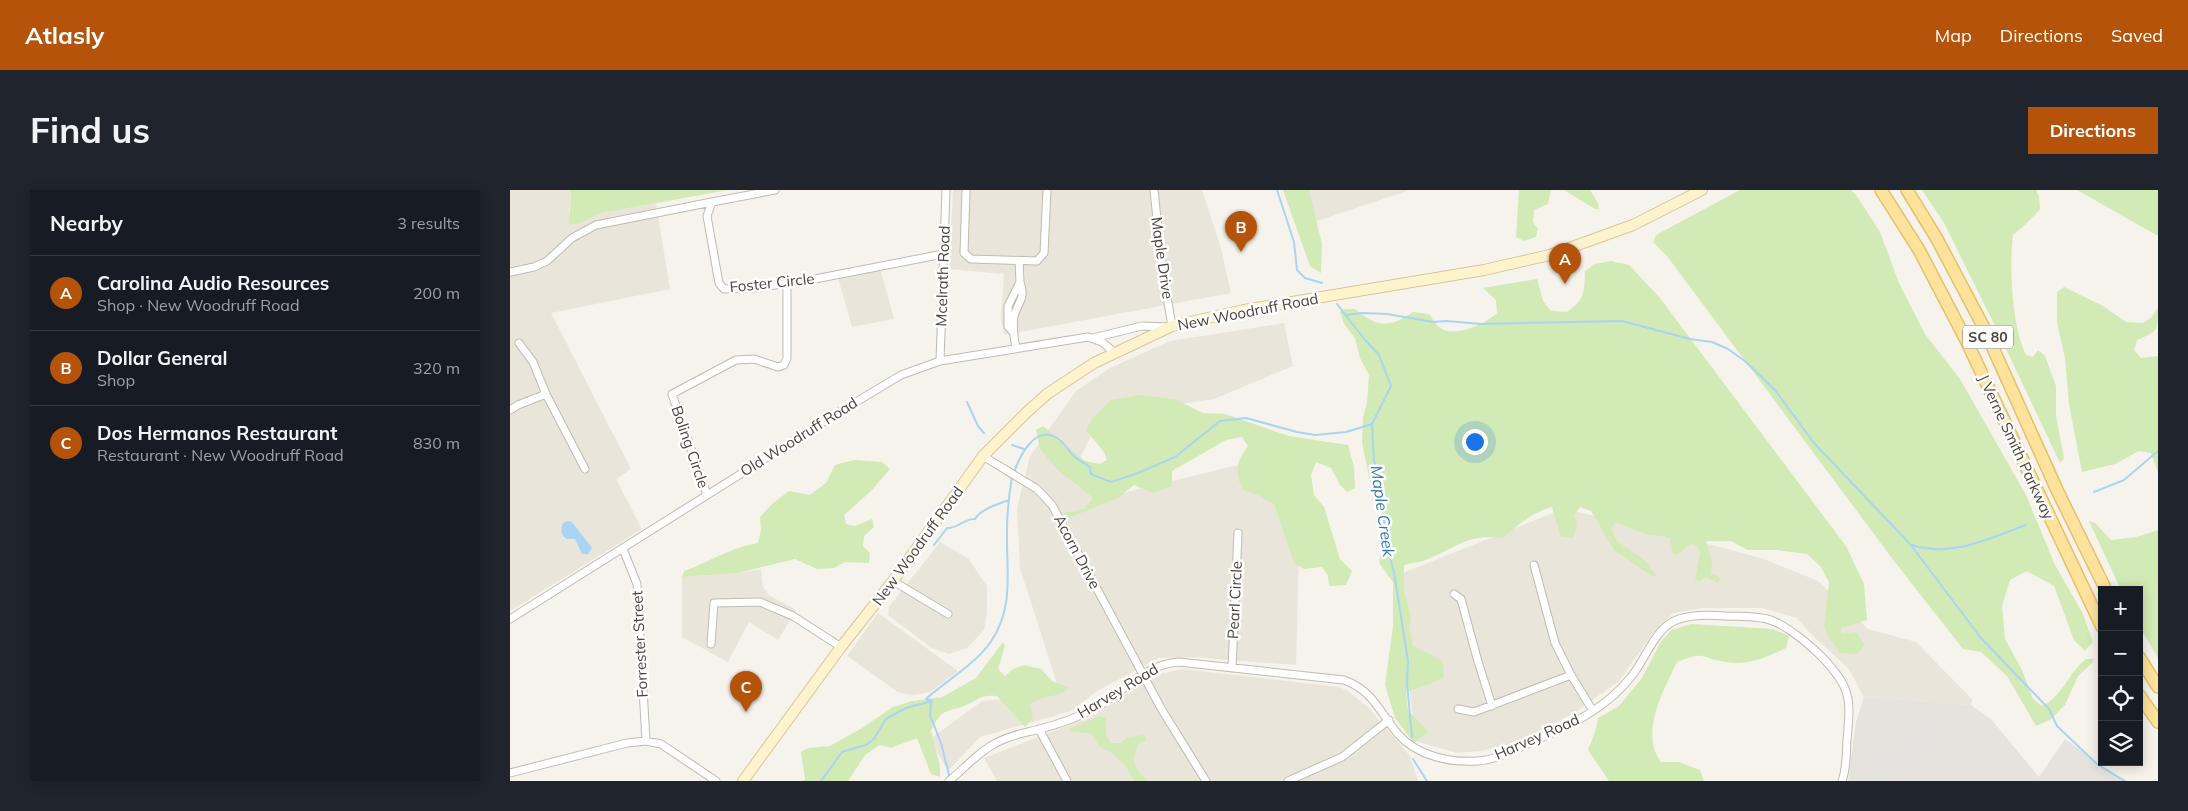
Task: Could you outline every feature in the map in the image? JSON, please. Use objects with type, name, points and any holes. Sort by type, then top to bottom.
[{"type":"main road","name":"J Verne Smith Parkway","points":[[1881,190],[1919,250],[1965,338],[2098,619]]},
{"type":"main road","name":"J Verne Smith Parkway","points":[[1907,190],[1937,239],[1983,326],[2057,490],[2104,586]]},
{"type":"main road","name":"New Woodruff Road","points":[[743,781],[841,647],[893,581],[983,456],[1047,394],[1070,378],[1114,352],[1171,326],[1244,310],[1484,270],[1544,257],[1605,237],[1694,192]]},
{"type":"main road","points":[[2143,663],[2158,687]]},
{"type":"main road","points":[[2143,701],[2158,722]]},
{"type":"street","points":[[510,272],[534,267],[547,261],[576,235],[596,225],[774,190]]},
{"type":"street","name":"Mcelrath Road","points":[[940,361],[946,190]]},
{"type":"street","points":[[966,190],[964,253],[971,259],[1037,262],[1044,253],[1047,190]]},
{"type":"street","name":"Maple Drive","points":[[1154,190],[1162,268],[1171,326]]},
{"type":"street","name":"Foster Circle","points":[[712,202],[707,216],[720,286],[730,290],[787,283],[943,254]]},
{"type":"street","points":[[1016,348],[1013,332],[1014,317],[1022,301],[1019,261]]},
{"type":"street","points":[[1013,332],[1008,326],[1008,306],[1020,282]]},
{"type":"street","name":"Boling Circle","points":[[707,495],[672,394],[736,360],[754,359],[778,367],[784,364],[787,358],[787,283]]},
{"type":"street","name":"Old Woodruff Road","points":[[511,616],[623,549],[884,384],[916,368],[940,361],[1016,348],[1092,338],[1142,326],[1171,326]]},
{"type":"street","points":[[1092,338],[1114,352]]},
{"type":"street","points":[[519,343],[533,362],[546,394],[586,469]]},
{"type":"street","points":[[510,410],[546,394]]},
{"type":"street","name":"Acorn Drive","points":[[983,456],[1037,489],[1052,505],[1142,674],[1206,781]]},
{"type":"street","name":"Pearl Circle","points":[[1232,668],[1238,534]]},
{"type":"street","name":"Forrester Street","points":[[623,549],[637,584],[646,741]]},
{"type":"street","points":[[1534,565],[1555,643],[1571,675],[1593,711]]},
{"type":"street","points":[[893,581],[948,614]]},
{"type":"street","points":[[1454,594],[1461,599],[1492,706]]},
{"type":"street","points":[[710,644],[714,603],[760,602],[793,616],[841,647]]},
{"type":"street","name":"Harvey Road","points":[[952,779],[977,756],[996,742],[1018,734],[1058,724],[1094,708],[1112,698],[1142,674],[1170,663],[1344,680],[1358,686],[1370,695],[1404,740],[1427,754],[1451,760],[1480,761],[1504,754],[1569,726],[1593,711],[1625,684],[1666,625],[1682,618],[1712,616],[1767,619],[1794,633],[1834,671],[1843,683],[1848,696],[1846,769],[1842,781]]},
{"type":"street","points":[[1458,709],[1474,712],[1571,675]]},
{"type":"street","points":[[1288,781],[1342,758],[1389,720]]},
{"type":"street","points":[[1039,729],[1067,781]]},
{"type":"street","points":[[510,773],[627,743],[646,741],[668,747],[716,781]]},
{"type":"shaded area","points":[[510,190],[569,190],[571,194],[569,213],[583,222],[601,213],[656,203],[670,289],[551,313],[631,469],[616,479],[642,529],[510,611]]},
{"type":"shaded area","points":[[953,190],[1202,190],[1221,248],[1231,293],[1004,335],[1001,318],[1004,274],[949,269]]},
{"type":"shaded area","points":[[1303,190],[1410,190],[1317,221]]},
{"type":"shaded area","points":[[880,268],[894,319],[852,327],[838,278]]},
{"type":"shaded area","points":[[1284,323],[1293,366],[1214,399],[1157,408],[1095,429],[1071,475],[1123,493],[1271,457],[1301,477],[1296,665],[1191,657],[1159,658],[1097,691],[1071,711],[980,737],[948,771],[930,739],[982,701],[1032,696],[1058,687],[1020,568],[1017,508],[1030,456],[1076,391],[1110,368],[1170,341]]},
{"type":"shaded area","points":[[1563,509],[1637,525],[1761,558],[1818,581],[1868,629],[1916,642],[1972,699],[1971,705],[1864,697],[1848,668],[1812,635],[1797,618],[1762,608],[1703,608],[1673,613],[1653,633],[1619,681],[1574,713],[1519,742],[1481,751],[1456,753],[1416,741],[1395,576]]},
{"type":"shaded area","points":[[940,542],[968,558],[987,586],[987,612],[984,630],[967,648],[949,654],[932,648],[888,615],[889,607]]},
{"type":"shaded area","points":[[761,569],[763,587],[769,595],[796,610],[778,640],[749,622],[728,662],[682,637],[682,577],[738,573]]},
{"type":"shaded area","points":[[878,613],[958,671],[930,692],[915,695],[905,694],[898,692],[847,656]]},
{"type":"shaded area","points":[[1182,669],[1339,687],[1348,691],[1369,708],[1410,756],[1418,781],[997,781],[984,758],[1095,715],[1153,676]]},
{"type":"shaded area","points":[[1864,697],[1971,705],[1991,719],[2039,777],[2065,739],[2098,763],[2098,766],[2102,766],[2117,777],[2127,781],[1848,781],[1856,722]]},
{"type":"shaded area","points":[[1931,724],[1942,739],[1886,781],[1864,781],[1862,779],[1871,769]]},
{"type":"green space","points":[[569,190],[728,190],[601,213],[583,222],[569,225],[571,194]]},
{"type":"green space","points":[[1283,190],[1309,190],[1322,244],[1321,273],[1310,266]]},
{"type":"green space","points":[[1519,190],[1551,190],[1548,204],[1534,210],[1533,222],[1538,229],[1536,237],[1524,241],[1516,237]]},
{"type":"green space","points":[[1564,190],[1590,190],[1598,203],[1599,209],[1595,209]]},
{"type":"green space","points":[[1740,190],[1851,190],[1880,232],[1899,283],[1925,334],[1960,379],[2026,495],[2055,565],[2082,612],[2093,642],[2085,651],[2074,640],[2054,586],[2027,571],[2010,580],[2002,606],[2005,639],[2022,670],[2033,699],[2042,706],[2049,702],[2086,659],[2094,659],[2078,676],[2065,705],[2050,720],[2036,726],[2007,676],[1981,652],[1963,649],[1894,561],[1667,256],[1653,242],[1656,235]]},
{"type":"green space","points":[[1922,190],[2036,190],[2039,196],[2040,209],[2013,235],[2011,264],[2013,296],[2021,343],[2026,355],[2033,357],[2038,350],[2045,356],[2056,386],[2056,416],[2064,458],[2060,463],[1944,223]]},
{"type":"green space","points":[[2077,190],[2158,190],[2158,236]]},
{"type":"green space","points":[[1611,261],[1629,265],[1660,298],[1846,546],[1864,584],[1867,620],[1841,628],[1841,634],[1856,632],[1865,645],[1856,654],[1840,653],[1828,636],[1824,625],[1829,582],[1821,567],[1807,554],[1776,550],[1748,550],[1731,541],[1706,541],[1712,563],[1711,573],[1720,578],[1718,583],[1706,577],[1700,581],[1695,580],[1700,552],[1696,545],[1690,544],[1680,553],[1673,555],[1670,538],[1646,534],[1615,523],[1611,529],[1617,541],[1647,562],[1657,577],[1650,575],[1614,550],[1591,511],[1580,507],[1574,515],[1577,525],[1573,538],[1561,537],[1552,507],[1532,516],[1503,538],[1490,537],[1469,540],[1434,557],[1404,565],[1404,590],[1411,618],[1409,628],[1413,646],[1443,661],[1444,677],[1406,692],[1408,710],[1428,732],[1414,743],[1395,718],[1385,685],[1393,626],[1393,582],[1379,563],[1386,528],[1371,486],[1362,443],[1363,417],[1367,403],[1369,375],[1360,358],[1355,338],[1344,324],[1340,312],[1344,309],[1355,309],[1370,320],[1384,324],[1397,321],[1413,312],[1429,314],[1438,326],[1445,330],[1461,331],[1485,322],[1497,313],[1496,300],[1483,288],[1537,279],[1543,301],[1551,311],[1567,312],[1578,303],[1583,295],[1585,271],[1595,264]]},
{"type":"green space","points":[[2064,287],[2103,306],[2126,322],[2143,323],[2152,317],[2158,307],[2158,321],[2155,330],[2137,340],[2134,350],[2141,358],[2158,356],[2158,473],[2151,453],[2139,451],[2115,464],[2082,472],[2069,404],[2065,358],[2057,323],[2057,292]]},
{"type":"green space","points":[[1140,395],[1175,399],[1203,413],[1225,414],[1289,436],[1348,445],[1354,467],[1355,488],[1347,492],[1340,485],[1331,468],[1316,462],[1311,475],[1314,495],[1324,507],[1340,559],[1352,571],[1346,585],[1329,586],[1328,576],[1322,567],[1304,569],[1294,563],[1274,504],[1258,495],[1243,490],[1240,484],[1237,472],[1239,462],[1248,446],[1242,437],[1226,440],[1172,471],[1172,486],[1153,493],[1134,485],[1118,498],[1066,519],[1064,513],[1084,509],[1093,498],[1058,470],[1040,449],[1036,430],[1043,426],[1085,461],[1100,464],[1107,460],[1104,452],[1086,430],[1091,420],[1111,400]]},
{"type":"green space","points":[[854,460],[882,462],[890,469],[871,491],[844,515],[846,524],[855,526],[872,519],[874,527],[864,536],[863,546],[870,553],[869,563],[845,562],[834,568],[817,569],[795,559],[738,573],[682,577],[684,571],[730,551],[758,543],[761,530],[760,517],[772,504],[789,491],[810,495],[826,483],[835,465]]},
{"type":"green space","points":[[2089,521],[2095,523],[2111,540],[2136,537],[2158,530],[2158,658],[2143,633],[2143,586],[2119,586]]},
{"type":"green space","points":[[1691,624],[1773,629],[1789,636],[1786,648],[1750,662],[1734,663],[1703,656],[1693,656],[1677,662],[1660,698],[1653,725],[1652,738],[1655,751],[1661,762],[1679,762],[1700,770],[1704,781],[1609,781],[1588,750],[1598,718],[1619,706],[1642,678],[1660,643],[1671,630]]},
{"type":"green space","points":[[1003,642],[1005,646],[998,669],[1005,676],[1013,669],[1024,665],[1041,669],[1052,681],[1069,688],[1060,694],[1039,699],[1030,705],[1033,718],[1025,727],[997,696],[982,697],[941,715],[931,731],[940,766],[940,777],[931,774],[917,738],[891,748],[880,745],[865,755],[848,781],[803,781],[805,779],[801,752],[808,748],[830,746],[862,728],[893,707],[912,701],[942,697],[976,678]]},
{"type":"green space","points":[[1100,716],[1106,719],[1106,733],[1110,743],[1121,743],[1128,737],[1145,735],[1146,741],[1138,745],[1133,759],[1138,771],[1148,781],[1134,781],[1126,766],[1111,752],[1100,747],[1091,733],[1071,732],[1069,729]]},
{"type":"water","points":[[572,522],[592,548],[588,554],[582,554],[575,539],[567,539],[562,534],[563,523]]},
{"type":"waterway","name":"Maple Creek","points":[[1277,190],[1294,242],[1297,270],[1305,278],[1322,283]]},
{"type":"waterway","name":"Maple Creek","points":[[1337,304],[1379,355],[1391,386],[1372,424],[1374,461],[1379,477],[1387,547],[1394,572],[1408,661],[1407,683],[1412,737]]},
{"type":"waterway","points":[[1345,315],[1363,313],[1387,314],[1433,322],[1446,321],[1481,324],[1622,321],[1690,339],[1712,342],[1728,349],[1746,362],[1775,390],[1814,443],[1910,544],[1981,638],[2049,709],[2057,726],[2097,764],[2125,781]]},
{"type":"waterway","points":[[967,402],[978,426],[984,433]]},
{"type":"waterway","points":[[1014,473],[1029,444],[1042,435],[1057,438],[1075,457],[1090,467],[1091,474],[1111,482],[1175,457],[1220,421],[1246,418],[1315,435],[1346,432],[1372,424]]},
{"type":"waterway","points":[[1012,445],[1024,449]]},
{"type":"waterway","points":[[2094,492],[2124,480],[2158,451]]},
{"type":"waterway","points":[[932,701],[926,699],[968,666],[990,643],[998,630],[1003,616],[1008,588],[1007,518],[1012,477]]},
{"type":"waterway","points":[[934,545],[947,528],[975,519],[985,510],[1009,500]]},
{"type":"waterway","points":[[1912,545],[1941,549],[1956,548],[1970,545],[2026,525]]},
{"type":"waterway","points":[[821,781],[842,752],[866,745],[874,739],[886,719],[906,708],[932,701]]},
{"type":"waterway","points":[[931,702],[930,715],[941,743],[950,779]]},
{"type":"waterway","name":"Maple Creek","points":[[1413,759],[1427,781]]},
{"type":"place","name":"Dollar General","points":[[1241,252]]},
{"type":"place","name":"Carolina Audio Resources","points":[[1565,284]]},
{"type":"place","name":"Dos Hermanos Restaurant","points":[[746,712]]}]
